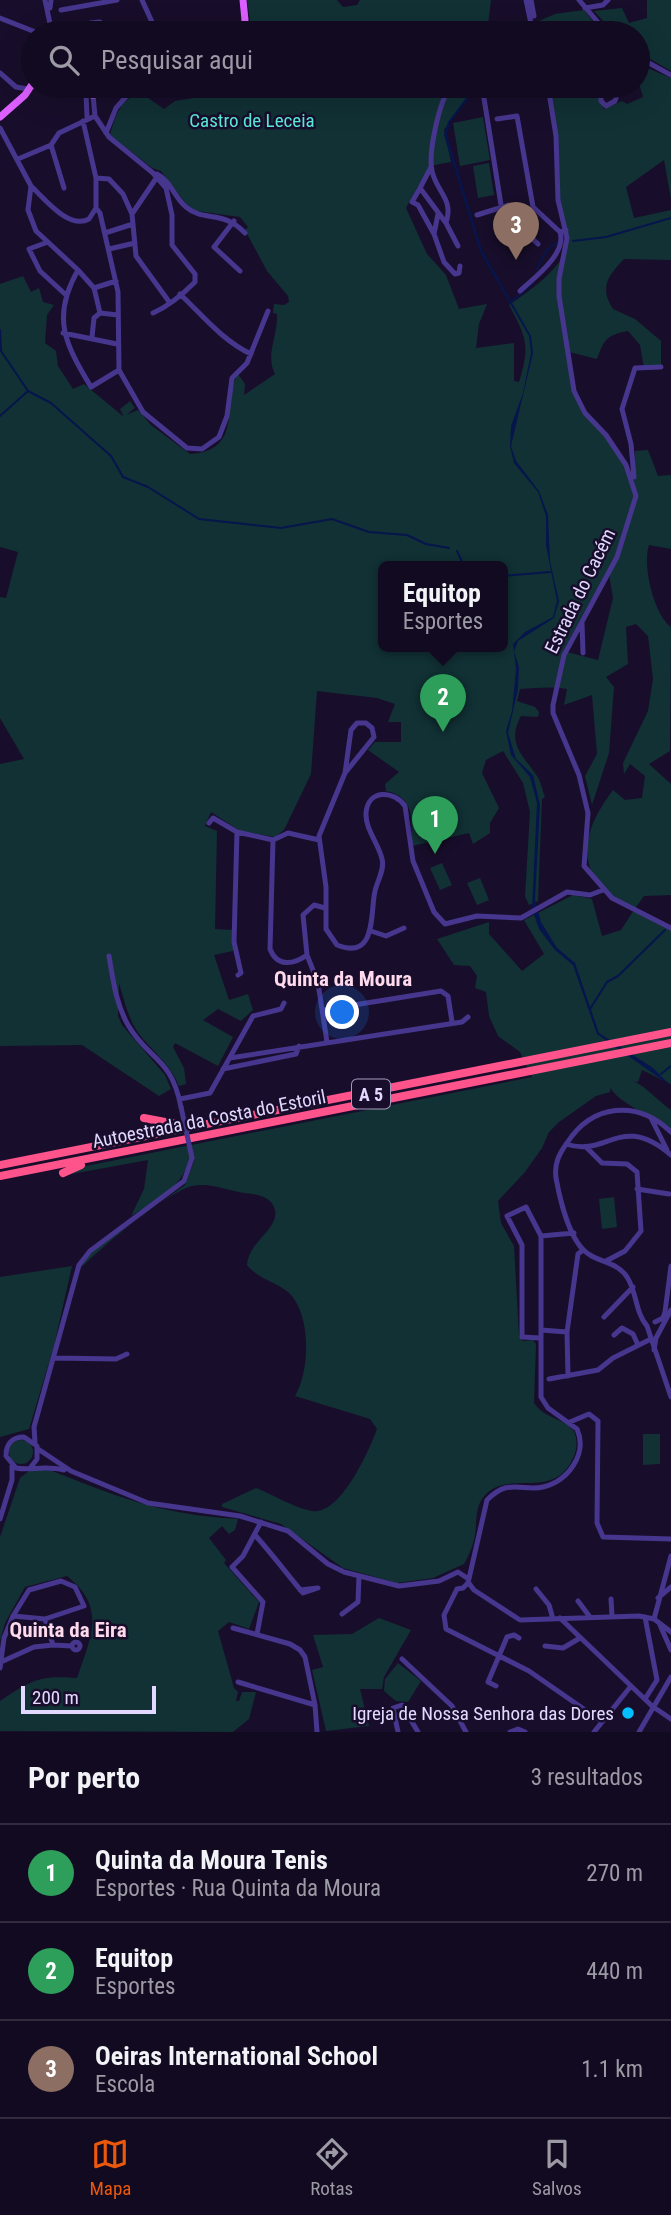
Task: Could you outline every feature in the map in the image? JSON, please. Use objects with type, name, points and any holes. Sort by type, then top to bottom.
[{"type":"highway","name":"Autoestrada da Costa do Estoril","points":[[0,1165],[671,1032]]},
{"type":"highway","name":"Autoestrada da Costa do Estoril","points":[[0,1176],[671,1043]]},
{"type":"highway","points":[[144,1118],[193,1127]]},
{"type":"highway","points":[[63,1173],[107,1156]]},
{"type":"main road","points":[[243,0],[245,21]]},
{"type":"main road","points":[[0,117],[21,97]]},
{"type":"street","points":[[45,0],[57,21]]},
{"type":"street","points":[[51,0],[52,9]]},
{"type":"street","points":[[52,9],[117,0]]},
{"type":"street","points":[[142,0],[152,21]]},
{"type":"street","points":[[526,0],[530,21]]},
{"type":"street","points":[[531,0],[534,16]]},
{"type":"street","points":[[579,0],[596,21]]},
{"type":"street","points":[[585,8],[603,5],[608,0]]},
{"type":"street","points":[[0,19],[21,27]]},
{"type":"street","points":[[650,64],[671,75]]},
{"type":"street","points":[[0,73],[21,89]]},
{"type":"street","points":[[91,98],[85,119],[96,178],[96,208],[116,281],[119,370],[143,412],[187,448],[202,449],[219,437],[225,427],[232,378],[251,354],[268,312]]},
{"type":"street","points":[[93,98],[95,116],[106,133],[155,175],[166,188],[171,208],[172,245],[196,278],[170,303],[153,313]]},
{"type":"street","points":[[106,133],[116,107],[125,98]]},
{"type":"street","points":[[443,98],[431,167],[412,202],[418,205],[434,234],[449,270],[457,274],[460,266]]},
{"type":"street","points":[[484,98],[501,208],[519,229],[538,244]]},
{"type":"street","points":[[548,98],[555,125],[558,200],[567,242],[559,279],[559,296],[574,391],[585,413],[606,435],[626,465],[635,487]]},
{"type":"street","points":[[601,98],[608,106],[616,98]]},
{"type":"street","points":[[18,159],[51,145],[59,133],[95,116]]},
{"type":"street","points":[[497,118],[517,116],[533,207],[563,231]]},
{"type":"street","points":[[1,132],[31,186],[59,212],[79,222],[89,219],[96,208]]},
{"type":"street","points":[[51,145],[64,188]]},
{"type":"street","points":[[431,167],[450,207],[446,223]]},
{"type":"street","points":[[132,214],[155,175]]},
{"type":"street","points":[[155,175],[164,178],[186,207],[196,213],[234,221],[245,233]]},
{"type":"street","points":[[96,178],[109,179],[123,194],[132,214],[137,260],[170,303]]},
{"type":"street","points":[[31,186],[29,215],[36,230],[94,288],[100,313]]},
{"type":"street","points":[[420,188],[446,223],[458,246]]},
{"type":"street","points":[[477,215],[509,205]]},
{"type":"street","points":[[434,234],[438,214]]},
{"type":"street","points":[[234,221],[214,247],[240,271]]},
{"type":"street","points":[[105,233],[133,224]]},
{"type":"street","points":[[520,291],[545,267],[560,247],[563,231]]},
{"type":"street","points":[[48,242],[29,249],[40,271],[66,295]]},
{"type":"street","points":[[109,249],[135,243]]},
{"type":"street","points":[[78,270],[66,295],[66,346],[91,387],[119,370]]},
{"type":"street","points":[[94,288],[116,281]]},
{"type":"street","points":[[180,294],[191,308],[238,348],[251,354]]},
{"type":"street","points":[[92,337],[94,318],[100,313],[118,315]]},
{"type":"street","points":[[64,333],[92,337],[103,343],[120,339]]},
{"type":"street","name":"Estrada do Cacém","points":[[603,890],[584,863],[588,813],[579,775],[553,710],[564,655],[623,544],[634,507],[631,444],[622,409],[635,368],[661,367]]},
{"type":"street","points":[[582,623],[583,653]]},
{"type":"street","points":[[345,774],[351,730],[357,723],[366,723],[372,728],[374,737],[345,774],[321,827],[319,840],[326,929],[337,945],[355,947],[365,941],[371,931],[373,900],[383,862],[366,819],[366,810],[372,799],[387,793],[405,806],[413,861],[434,912],[442,922],[453,924],[477,916],[514,919],[567,892],[590,895],[603,890],[620,903],[669,924]]},
{"type":"street","points":[[209,823],[213,818],[237,832],[273,840],[288,833],[319,840]]},
{"type":"street","points":[[237,832],[234,942],[241,973],[237,975]]},
{"type":"street","points":[[273,840],[270,949],[277,960],[284,963],[295,962],[307,955]]},
{"type":"street","points":[[325,908],[314,905],[303,915],[307,955],[318,983],[327,1042]]},
{"type":"street","points":[[371,931],[386,936],[404,928]]},
{"type":"street","points":[[31,1467],[37,1459],[38,1449],[34,1427],[79,1265],[90,1251],[184,1181],[192,1158],[180,1099],[168,1068],[129,1028],[119,1007],[108,956]]},
{"type":"street","points":[[323,1010],[441,991],[448,996],[452,1023]]},
{"type":"street","points":[[180,1099],[210,1093],[253,1016],[281,1009],[284,1003]]},
{"type":"street","points":[[230,1058],[452,1023],[468,1017]]},
{"type":"street","points":[[223,1069],[296,1054],[299,1046]]},
{"type":"street","points":[[671,1132],[651,1118],[627,1109],[598,1114],[566,1144],[559,1156],[556,1173],[574,1233],[583,1250],[621,1269],[633,1287],[640,1317],[646,1326],[671,1397]]},
{"type":"street","points":[[651,1118],[669,1154]]},
{"type":"street","points":[[566,1144],[586,1147],[613,1137],[635,1136],[652,1140],[669,1154]]},
{"type":"street","points":[[586,1147],[602,1163],[623,1163],[634,1167],[640,1231],[625,1251],[606,1261]]},
{"type":"street","points":[[637,1189],[669,1194]]},
{"type":"street","points":[[439,1581],[451,1584],[457,1589],[463,1588],[468,1580],[480,1542],[482,1511],[492,1495],[507,1488],[545,1487],[566,1475],[574,1465],[581,1444],[577,1429],[542,1400],[541,1236],[526,1207],[508,1216],[523,1249],[522,1337],[541,1338]]},
{"type":"street","points":[[541,1236],[574,1233]]},
{"type":"street","points":[[568,1376],[567,1332],[578,1254],[583,1250]]},
{"type":"street","points":[[646,1326],[663,1318],[671,1266]]},
{"type":"street","points":[[604,1317],[633,1287]]},
{"type":"street","points":[[654,1350],[671,1310]]},
{"type":"street","points":[[655,1322],[660,1331]]},
{"type":"street","points":[[614,1335],[622,1328],[633,1334],[638,1345]]},
{"type":"street","points":[[541,1330],[567,1332]]},
{"type":"street","points":[[549,1379],[598,1370],[660,1331]]},
{"type":"street","points":[[54,1358],[89,1356],[116,1359],[127,1354]]},
{"type":"street","points":[[570,1422],[589,1414],[598,1421],[597,1523],[603,1538],[671,1539]]},
{"type":"street","points":[[1,1441],[10,1442],[24,1437],[34,1427]]},
{"type":"street","points":[[24,1437],[35,1442]]},
{"type":"street","points":[[6,1456],[10,1442]]},
{"type":"street","points":[[38,1449],[71,1471],[148,1503],[232,1514],[288,1531],[328,1564],[359,1576],[398,1586],[439,1581],[455,1574],[473,1559]]},
{"type":"street","points":[[0,1451],[12,1466],[12,1480],[0,1519]]},
{"type":"street","points":[[12,1466],[20,1469],[46,1466],[71,1471]]},
{"type":"street","points":[[12,1480],[20,1469]]},
{"type":"street","points":[[257,1634],[263,1602],[232,1567],[243,1556],[261,1522]]},
{"type":"street","points":[[255,1535],[300,1590]]},
{"type":"street","points":[[654,1619],[671,1556]]},
{"type":"street","points":[[455,1574],[463,1573],[474,1590],[520,1620],[645,1617],[654,1619],[671,1632]]},
{"type":"street","points":[[451,1584],[455,1574]]},
{"type":"street","points":[[343,1612],[358,1602],[359,1576]]},
{"type":"street","points":[[1,1665],[4,1638],[13,1616],[29,1590],[61,1581],[75,1587],[84,1606],[45,1619],[13,1616]]},
{"type":"street","points":[[658,1598],[671,1587]]},
{"type":"street","points":[[457,1589],[444,1615],[446,1629],[557,1687],[601,1721]]},
{"type":"street","points":[[536,1589],[557,1618],[652,1706],[671,1719]]},
{"type":"street","points":[[611,1599],[612,1616]]},
{"type":"street","points":[[578,1601],[590,1617]]},
{"type":"street","points":[[645,1617],[657,1681],[645,1699]]},
{"type":"street","points":[[45,1619],[52,1645]]},
{"type":"street","points":[[660,1625],[671,1650]]},
{"type":"street","points":[[233,1628],[300,1650],[305,1657],[315,1704],[317,1732]]},
{"type":"street","points":[[496,1686],[488,1682],[507,1637],[514,1635],[519,1638]]},
{"type":"street","points":[[545,1646],[562,1648],[580,1637]]},
{"type":"street","points":[[1,1665],[34,1647],[72,1646]]},
{"type":"street","points":[[402,1659],[448,1702],[466,1732]]},
{"type":"street","points":[[640,1731],[671,1677]]},
{"type":"street","points":[[238,1682],[315,1704]]},
{"type":"street","points":[[594,1732],[631,1686]]},
{"type":"street","points":[[398,1732],[393,1708],[402,1705],[418,1732]]},
{"type":"street","points":[[510,1732],[520,1729],[525,1732]]},
{"type":"green space","points":[[247,0],[337,0],[343,7],[357,5],[360,0],[491,0],[488,21],[250,20]]},
{"type":"green space","points":[[647,0],[671,0],[671,71],[650,59],[650,21],[636,21],[647,18]]},
{"type":"green space","points":[[622,8],[628,21],[603,21],[594,11]]},
{"type":"green space","points":[[584,10],[593,21],[539,21],[555,14]]},
{"type":"green space","name":"Castro de Leceia","points":[[650,69],[671,78],[671,199],[664,160],[626,187],[634,218],[671,210],[671,260],[624,259],[610,276],[606,288],[613,309],[635,319],[661,341],[661,367],[644,368],[640,345],[628,331],[607,339],[597,359],[569,352],[574,391],[585,413],[606,435],[634,483],[635,451],[648,450],[658,476],[671,475],[671,549],[649,545],[647,565],[659,612],[671,627],[670,751],[649,764],[671,784],[671,895],[644,896],[634,910],[602,889],[593,876],[587,850],[592,826],[613,790],[625,800],[642,798],[645,776],[630,764],[624,774],[623,763],[648,711],[653,679],[648,636],[636,624],[626,627],[628,664],[606,677],[614,687],[609,753],[592,805],[585,776],[597,754],[592,695],[564,705],[567,689],[520,689],[517,701],[535,707],[539,712],[538,717],[521,716],[515,734],[516,742],[538,778],[545,797],[542,799],[538,901],[529,905],[525,896],[530,812],[523,783],[503,751],[486,760],[482,773],[499,808],[490,823],[490,833],[473,844],[469,833],[412,846],[411,819],[407,804],[396,794],[386,791],[385,784],[399,772],[368,750],[375,742],[401,742],[401,722],[388,722],[395,704],[377,698],[317,691],[311,774],[284,830],[275,837],[240,831],[211,812],[205,826],[217,831],[215,929],[233,930],[233,951],[214,955],[229,1000],[248,994],[253,1010],[241,1021],[218,1009],[203,1020],[233,1037],[218,1066],[175,1043],[173,1047],[184,1068],[186,1084],[179,1086],[168,1067],[134,1026],[119,983],[118,1016],[122,1025],[165,1075],[171,1089],[159,1096],[82,1045],[0,1046],[0,764],[24,759],[0,718],[0,597],[6,598],[18,552],[0,547],[0,284],[23,276],[31,292],[39,288],[43,302],[54,305],[47,315],[45,343],[56,351],[58,366],[73,389],[84,384],[124,417],[120,409],[130,401],[135,408],[126,415],[138,410],[151,425],[190,454],[207,451],[218,444],[225,434],[233,385],[238,374],[245,384],[244,395],[275,374],[271,360],[277,322],[277,314],[273,313],[274,304],[284,305],[289,302],[288,296],[267,271],[245,230],[248,227],[240,217],[196,211],[186,204],[161,171],[152,168],[110,135],[118,112],[130,98],[148,98],[164,109],[175,101],[194,98],[467,98],[444,130],[451,162],[429,166],[406,208],[427,254],[446,275],[459,309],[487,304],[479,324],[476,348],[514,343],[514,381],[519,382],[525,359],[525,342],[509,305],[547,275],[560,261],[567,248],[549,98],[599,98],[604,109],[622,101],[627,104],[641,98],[650,98]],"holes":[[[608,569],[613,598],[598,660],[563,651]]]},
{"type":"green space","points":[[483,117],[490,160],[460,166],[453,123]]},
{"type":"green space","points":[[489,163],[494,195],[478,198],[473,166]]},
{"type":"green space","points":[[442,863],[452,885],[440,890],[430,868]]},
{"type":"green space","points":[[480,878],[489,900],[477,905],[467,883]]},
{"type":"green space","points":[[573,895],[592,899],[602,936],[621,930],[634,910],[671,928],[671,1084],[642,1070],[638,1082],[633,1081],[671,1110],[671,1130],[623,1101],[610,1088],[610,1092],[596,1096],[549,1132],[542,1148],[525,1172],[498,1201],[501,1223],[514,1246],[519,1335],[523,1341],[533,1340],[536,1344],[534,1403],[543,1412],[573,1430],[576,1446],[566,1470],[556,1478],[545,1482],[508,1484],[496,1487],[486,1494],[479,1504],[474,1540],[464,1564],[433,1578],[397,1583],[343,1568],[281,1524],[222,1507],[222,1504],[256,1488],[305,1509],[323,1510],[343,1493],[352,1480],[377,1429],[370,1419],[295,1396],[306,1358],[305,1328],[301,1314],[288,1292],[247,1265],[253,1249],[273,1223],[275,1210],[271,1202],[258,1195],[205,1185],[181,1190],[156,1206],[185,1185],[195,1158],[189,1159],[181,1178],[174,1186],[131,1216],[144,1189],[148,1160],[66,1175],[81,1167],[532,1077],[520,1052],[498,1036],[489,1016],[486,992],[475,988],[477,976],[470,966],[454,965],[437,939],[489,922],[489,934],[522,971],[544,954],[524,920]]},
{"type":"green space","points":[[614,1197],[617,1227],[602,1229],[599,1199]]},
{"type":"green space","points":[[143,1215],[80,1269],[88,1255]]},
{"type":"green space","points":[[72,1266],[54,1346],[29,1429],[0,1437],[0,1277]]},
{"type":"green space","points":[[643,1434],[660,1434],[660,1464],[643,1465]]},
{"type":"green space","points":[[21,1440],[29,1444],[33,1452],[29,1460],[21,1464],[13,1460],[9,1452],[13,1444]]},
{"type":"green space","points":[[45,1468],[139,1502],[185,1513],[238,1519],[235,1530],[229,1534],[222,1526],[209,1538],[226,1560],[224,1563],[259,1602],[249,1629],[229,1622],[218,1631],[234,1688],[238,1692],[236,1701],[239,1701],[242,1692],[256,1692],[249,1719],[233,1732],[0,1731],[0,1701],[36,1680],[54,1677],[77,1678],[91,1636],[91,1611],[87,1600],[67,1576],[25,1587],[5,1623],[0,1641],[0,1537],[20,1478],[29,1471]]},
{"type":"green space","points":[[379,1618],[411,1630],[384,1677],[382,1689],[360,1689],[369,1726],[326,1731],[312,1670],[323,1667],[313,1635],[352,1634]]},
{"type":"green space","points":[[398,1663],[421,1681],[408,1702],[396,1701],[384,1691],[385,1679]]},
{"type":"shaded area","points":[[466,98],[469,98],[450,123],[447,135],[482,250],[531,336],[533,353],[511,446],[516,461],[539,491],[548,515],[550,561],[559,601],[554,618],[518,641],[514,651],[519,667],[518,689],[508,733],[516,759],[533,775],[540,805],[535,900],[541,922],[557,948],[575,963],[599,1033],[653,1068],[671,1086],[597,1034],[573,965],[555,950],[539,929],[532,909],[537,803],[530,777],[511,755],[506,731],[512,711],[516,669],[513,644],[525,632],[553,617],[557,601],[546,546],[546,516],[538,492],[514,463],[510,446],[511,426],[523,393],[531,353],[529,336],[480,252],[444,135],[448,122]]},
{"type":"waterway","points":[[573,241],[606,237],[671,218]]},
{"type":"waterway","points":[[537,269],[546,251],[558,242]]},
{"type":"waterway","points":[[511,302],[533,283]]},
{"type":"waterway","points":[[0,330],[1,351],[28,391],[51,403],[111,456],[123,477],[148,487],[199,519],[281,528],[332,519],[369,532],[407,535],[426,544],[449,548]]},
{"type":"waterway","points":[[0,416],[28,391]]},
{"type":"waterway","points":[[457,551],[462,561]]},
{"type":"waterway","points":[[508,576],[550,572]]},
{"type":"waterway","points":[[590,1009],[607,982],[618,976],[665,930]]},
{"type":"waterway","points":[[661,1074],[671,1066]]},
{"type":"place","name":"Oeiras International School","points":[[516,260]]},
{"type":"place","name":"Equitop","points":[[443,732]]},
{"type":"place","name":"Quinta da Moura Tenis","points":[[435,854]]},
{"type":"place","name":"Igreja de Nossa Senhora das Dores","points":[[628,1713]]},
{"type":"district","name":"Quinta da Moura","points":[[343,979]]},
{"type":"district","name":"Quinta da Eira","points":[[68,1630]]}]
